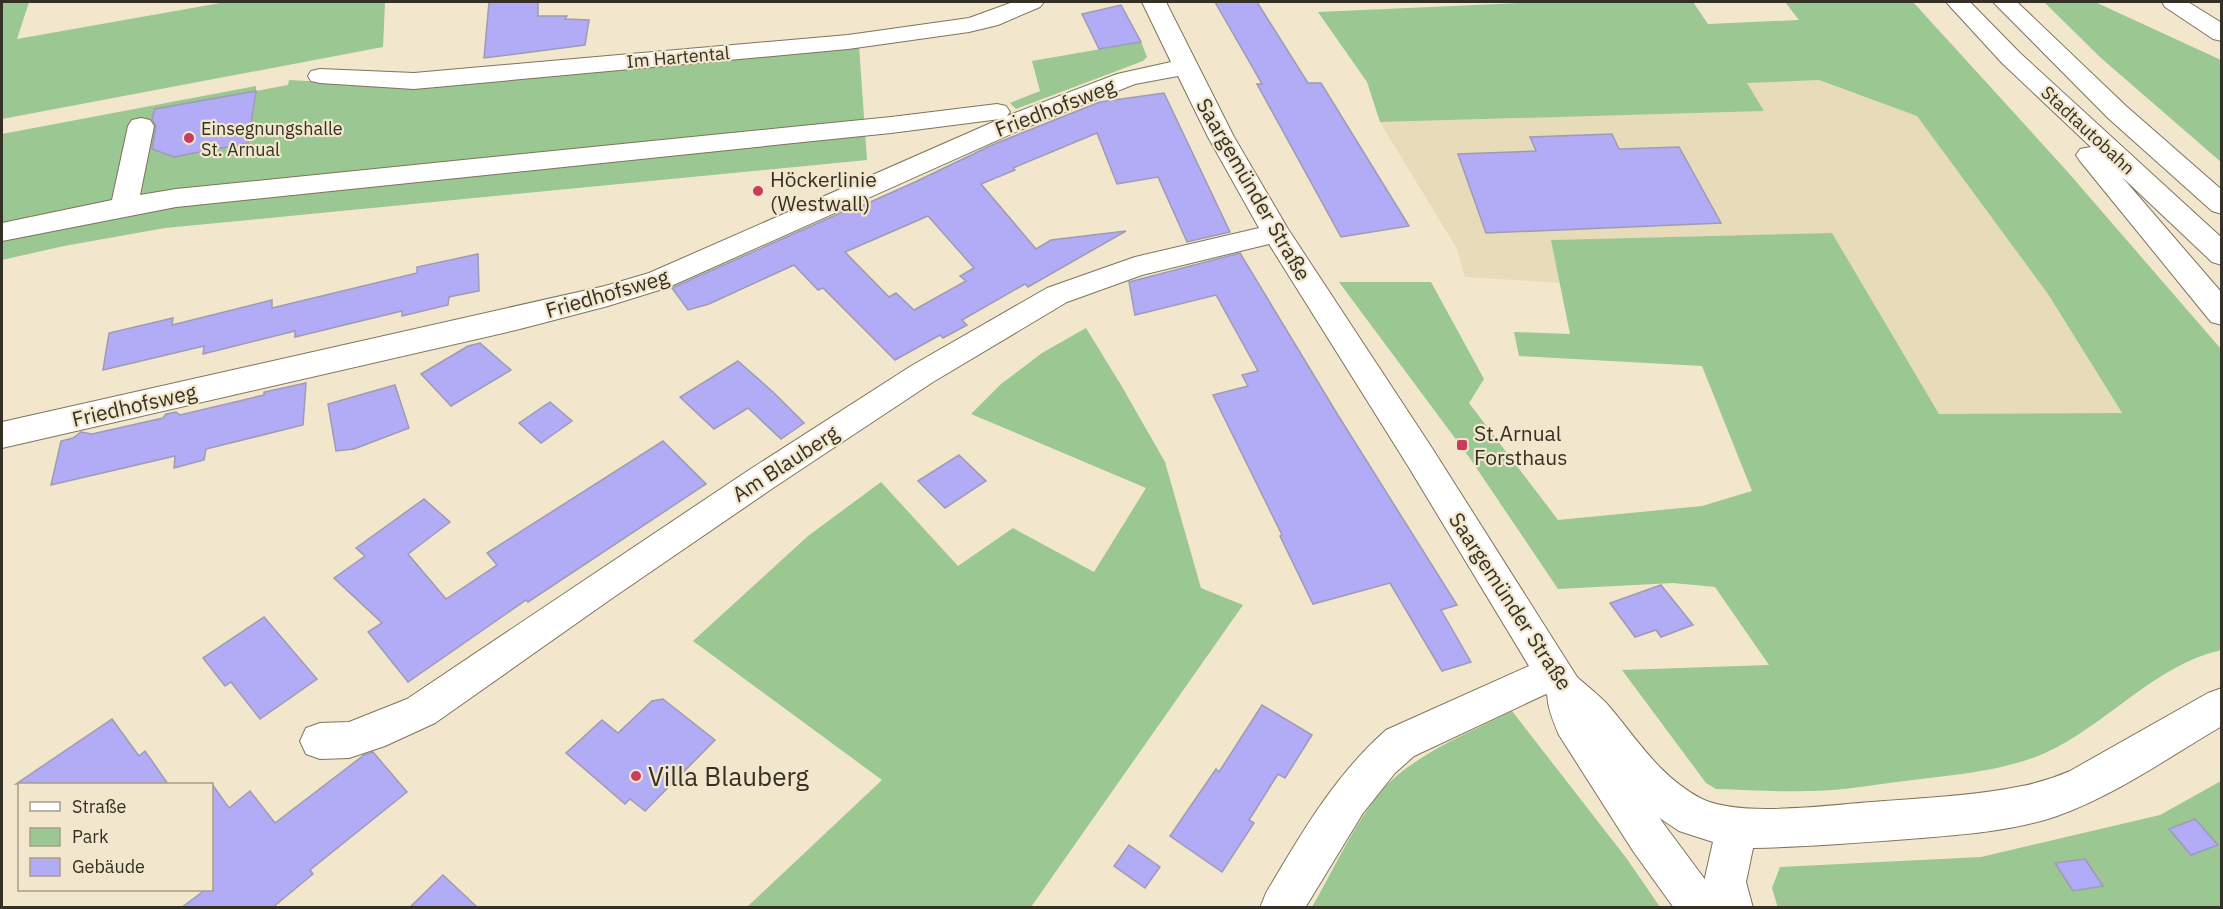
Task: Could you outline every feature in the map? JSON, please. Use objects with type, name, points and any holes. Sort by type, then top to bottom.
[{"type":"main road","name":"Im Hartental","points":[[320,76],[414,81],[848,42],[969,25],[990,20],[1032,2]]},
{"type":"main road","name":"Saargemünder Straße","points":[[1154,2],[1221,137],[1276,232],[1559,681],[1593,716],[1634,771],[1663,797],[1692,817],[1737,828],[1806,827],[1984,813],[2033,803],[2056,797],[2084,785],[2222,705]]},
{"type":"main road","name":"Stadtautobahn","points":[[1957,2],[2011,58],[2222,255]]},
{"type":"main road","name":"Stadtautobahn","points":[[2004,2],[2116,112],[2222,205]]},
{"type":"main road","points":[[2173,2],[2222,34]]},
{"type":"main road","points":[[2011,58],[2049,110],[2222,314]]},
{"type":"main road","name":"Friedhofsweg","points":[[2,435],[608,296],[663,278],[1011,124],[1126,79],[1163,70],[1185,68]]},
{"type":"main road","points":[[2,232],[176,198],[891,125],[997,112]]},
{"type":"main road","points":[[124,207],[141,126]]},
{"type":"main road","name":"Am Blauberg","points":[[320,741],[349,740],[421,711],[761,478],[922,374],[1057,295],[1135,267],[1276,232]]},
{"type":"main road","points":[[1281,908],[1338,815],[1363,780],[1400,743],[1559,681],[1573,722],[1648,837],[1700,908]]},
{"type":"main road","points":[[1732,908],[1725,882],[1737,828]]},
{"type":"shaded area","points":[[1819,80],[1917,116],[2048,294],[2122,414],[1939,414],[1832,233],[1551,240],[1561,283],[1465,277],[1457,249],[1380,122],[1763,111],[1746,82]]},
{"type":"green space","points":[[2,2],[29,2],[17,39],[226,2],[385,2],[383,47],[2,119]]},
{"type":"green space","points":[[1542,2],[1693,2],[1708,24],[1799,20],[1785,2],[1913,2],[2066,170],[2221,349],[2221,650],[2196,658],[2174,669],[2068,741],[2045,753],[2015,764],[1968,773],[1821,791],[1716,789],[1706,783],[1622,670],[1769,665],[1715,587],[1673,583],[1558,589],[1469,457],[1339,282],[1431,282],[1484,379],[1469,403],[1558,520],[1702,506],[1752,491],[1702,366],[1519,356],[1514,332],[1570,334],[1551,240],[1832,233],[1939,414],[2122,413],[2048,294],[1917,116],[1819,80],[1747,83],[1764,111],[1380,122],[1367,82],[1318,12]]},
{"type":"green space","points":[[2044,2],[2095,2],[2221,60],[2221,162],[2101,58]]},
{"type":"green space","points":[[1141,42],[1147,57],[1143,61],[1016,109],[1010,103],[1040,91],[1032,61]]},
{"type":"green space","points":[[859,46],[867,160],[165,228],[2,260],[2,134],[256,86],[256,91],[288,85],[289,80],[380,85]]},
{"type":"green space","points":[[1086,328],[1165,462],[1201,588],[1243,605],[1031,907],[747,907],[882,780],[693,641],[808,536],[881,482],[958,566],[1013,528],[1094,572],[1146,488],[971,414],[1001,384],[1042,353]]},
{"type":"green space","points":[[1512,711],[1627,859],[1660,907],[1312,907],[1357,826],[1387,785],[1419,759],[1437,748]]},
{"type":"green space","points":[[2221,781],[2221,907],[1778,908],[1772,888],[1780,867],[1981,857],[2160,815]]},
{"type":"building","points":[[489,2],[538,2],[538,16],[567,16],[565,19],[589,20],[585,45],[484,58]]},
{"type":"building","points":[[1215,2],[1257,2],[1308,83],[1321,83],[1409,226],[1341,237],[1257,84],[1262,84]]},
{"type":"building","points":[[1121,5],[1141,42],[1099,49],[1082,14]]},
{"type":"building","points":[[256,91],[248,143],[174,157],[152,149],[156,126],[152,119],[155,109]]},
{"type":"building","points":[[1164,93],[1230,232],[1187,242],[1158,177],[1117,184],[1097,133],[981,184],[1036,249],[1051,240],[1126,231],[1028,287],[1025,284],[962,320],[967,325],[943,338],[940,335],[895,360],[823,288],[818,290],[794,265],[709,304],[688,310],[672,288],[847,210],[848,212],[992,145],[1100,102]],"holes":[[[928,216],[974,268],[960,276],[966,281],[914,310],[896,293],[889,297],[845,252]]]},
{"type":"building","points":[[1612,134],[1619,149],[1679,147],[1721,223],[1486,233],[1458,154],[1536,151],[1530,137]]},
{"type":"building","points":[[1240,253],[1457,605],[1441,610],[1471,662],[1442,671],[1390,583],[1313,604],[1280,536],[1282,535],[1213,395],[1248,386],[1242,375],[1258,371],[1216,295],[1135,315],[1129,282]]},
{"type":"building","points":[[478,254],[479,291],[449,297],[448,305],[402,316],[402,311],[295,337],[295,331],[203,354],[204,346],[103,370],[109,333],[173,318],[172,325],[272,300],[272,308],[417,273],[417,267]]},
{"type":"building","points":[[480,343],[511,370],[451,406],[421,374],[468,346]]},
{"type":"building","points":[[738,361],[804,423],[781,439],[748,408],[714,429],[680,397]]},
{"type":"building","points":[[306,383],[303,425],[206,449],[204,460],[174,468],[175,456],[51,485],[61,441],[73,438],[81,432],[92,434],[163,418],[166,414],[176,412],[180,415]]},
{"type":"building","points":[[395,385],[409,428],[354,449],[336,451],[328,404]]},
{"type":"building","points":[[550,402],[572,421],[541,443],[519,423]]},
{"type":"building","points":[[663,441],[706,484],[528,602],[526,600],[408,682],[368,632],[382,623],[334,578],[365,556],[356,548],[424,499],[450,522],[408,554],[446,599],[497,565],[487,553]]},
{"type":"building","points":[[959,455],[986,481],[945,508],[918,481]]},
{"type":"building","points":[[1661,585],[1693,625],[1661,637],[1656,630],[1635,637],[1610,603]]},
{"type":"building","points":[[264,617],[317,679],[260,719],[231,682],[225,686],[203,658]]},
{"type":"building","name":"Villa Blauberg","points":[[663,699],[715,740],[645,811],[630,799],[625,804],[566,753],[602,720],[618,733],[652,701]]},
{"type":"building","points":[[1262,705],[1312,735],[1285,778],[1278,774],[1249,820],[1254,823],[1222,872],[1170,836],[1216,769],[1219,772]]},
{"type":"building","points":[[112,719],[139,756],[145,751],[167,783],[18,783],[16,784]]},
{"type":"building","points":[[373,752],[407,792],[310,870],[313,874],[272,908],[181,908],[204,891],[213,891],[213,785],[229,808],[250,791],[275,823],[364,755]]},
{"type":"building","points":[[2195,819],[2218,845],[2191,855],[2169,829]]},
{"type":"building","points":[[1129,845],[1160,867],[1145,888],[1114,866]]},
{"type":"building","points":[[2085,859],[2103,886],[2073,891],[2055,863]]},
{"type":"building","points":[[443,875],[478,908],[409,908]]},
{"type":"place","name":"Einsegnungshalle St. Arnual","points":[[189,138]]},
{"type":"place","name":"Höckerlinie (Westwall)","points":[[758,191]]},
{"type":"place","name":"St.Arnual Forsthaus","points":[[1462,445]]},
{"type":"place","name":"Villa Blauberg","points":[[636,776]]}]
